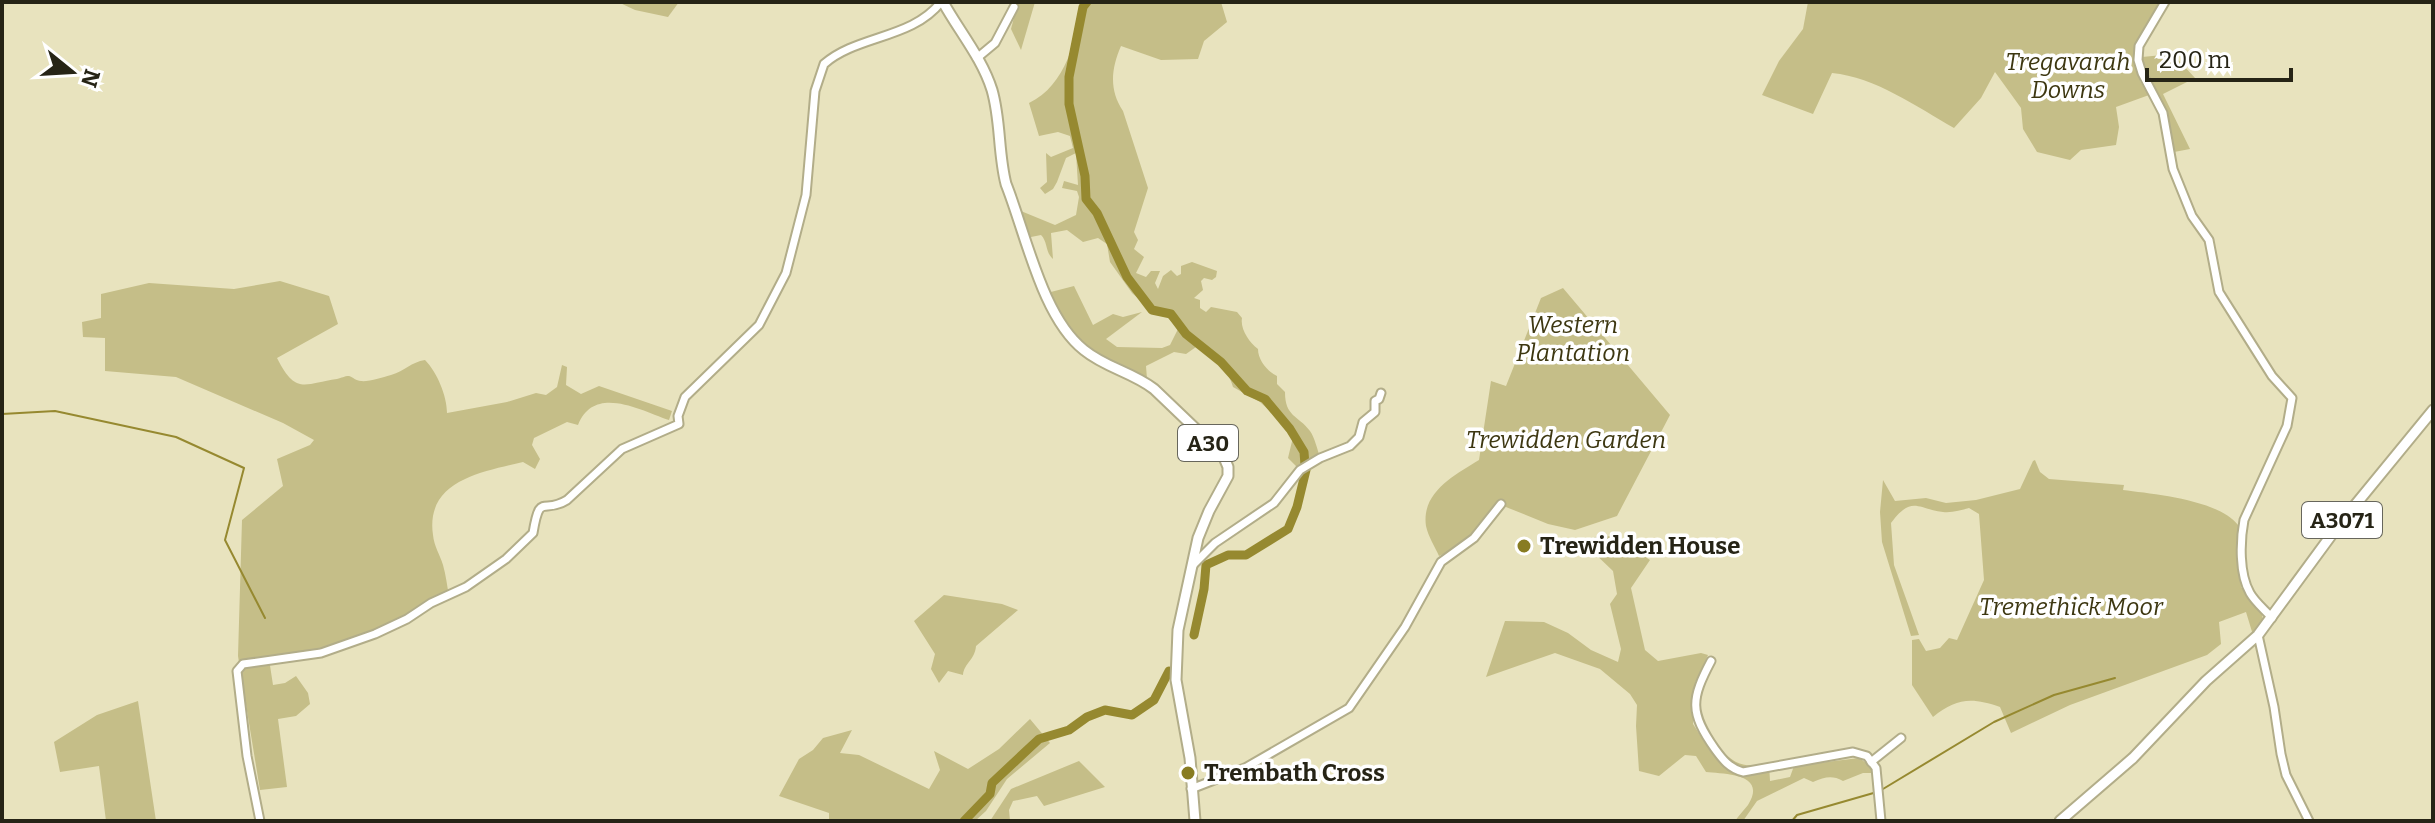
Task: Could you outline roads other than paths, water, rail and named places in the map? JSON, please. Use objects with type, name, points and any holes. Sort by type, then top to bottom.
[{"type":"main road","name":"A30","points":[[942,2],[991,87],[1006,184],[1050,308],[1062,330],[1105,366],[1142,379],[1223,455],[1228,467],[1228,476],[1198,538],[1178,624],[1178,699],[1190,758],[1195,821]]},
{"type":"main road","name":"A3071","points":[[2060,821],[2133,758],[2206,681],[2258,635],[2338,526],[2433,410]]},
{"type":"street","points":[[260,821],[247,756],[237,671],[243,664],[321,653],[375,634],[466,587],[506,559],[533,533],[539,508],[567,500],[622,449],[679,424],[678,416],[685,397],[759,325],[786,273],[806,195],[815,91],[824,64],[877,38],[923,22],[942,2]]},
{"type":"street","points":[[2165,2],[2139,46],[2138,60],[2142,73],[2163,113],[2173,169],[2187,205],[2209,240],[2219,292],[2272,376],[2292,398],[2287,426],[2244,520],[2241,537],[2245,580],[2250,593],[2272,618]]},
{"type":"street","points":[[977,58],[995,43],[1014,7]]},
{"type":"street","points":[[1193,565],[1215,543],[1274,503],[1300,470],[1350,446],[1359,437],[1363,422],[1375,412],[1375,401],[1381,393]]},
{"type":"street","points":[[1191,789],[1245,768],[1349,708],[1405,627],[1441,562],[1474,538],[1501,504]]},
{"type":"street","points":[[2258,635],[2286,775],[2309,821]]},
{"type":"street","points":[[1711,661],[1699,680],[1696,716],[1700,728],[1732,769],[1743,772],[1853,752],[1867,756],[1876,768],[1881,821]]},
{"type":"street","points":[[1871,762],[1901,738]]},
{"type":"waterway","points":[[1087,2],[1083,7],[1069,77],[1069,104],[1085,176],[1086,199],[1097,213],[1127,277],[1152,310],[1171,314],[1186,334],[1221,362],[1247,391],[1265,399],[1304,452],[1305,465]]},
{"type":"waterway","points":[[2,414],[55,411],[176,437],[244,468],[225,540],[265,618]]},
{"type":"waterway","points":[[1194,635],[1206,565],[1228,555],[1246,555],[1288,529],[1306,470]]},
{"type":"waterway","points":[[964,821],[990,794],[992,783],[1039,739],[1069,730],[1087,717],[1105,710],[1132,715],[1154,700],[1169,671]]},
{"type":"waterway","points":[[1883,789],[1994,722],[2054,695],[2115,678]]},
{"type":"waterway","points":[[1792,821],[1797,815],[1877,792]]},
{"type":"place","name":"Trewidden House","points":[[1524,546]]},
{"type":"place","name":"Trembath Cross","points":[[1188,773]]},
{"type":"park label","name":"Tregavarah Downs","points":[[2068,76]]},
{"type":"park label","name":"Western Plantation","points":[[1573,339]]},
{"type":"park label","name":"Trewidden Garden","points":[[1566,440]]},
{"type":"park label","name":"Tremethick Moor","points":[[2071,607]]}]
